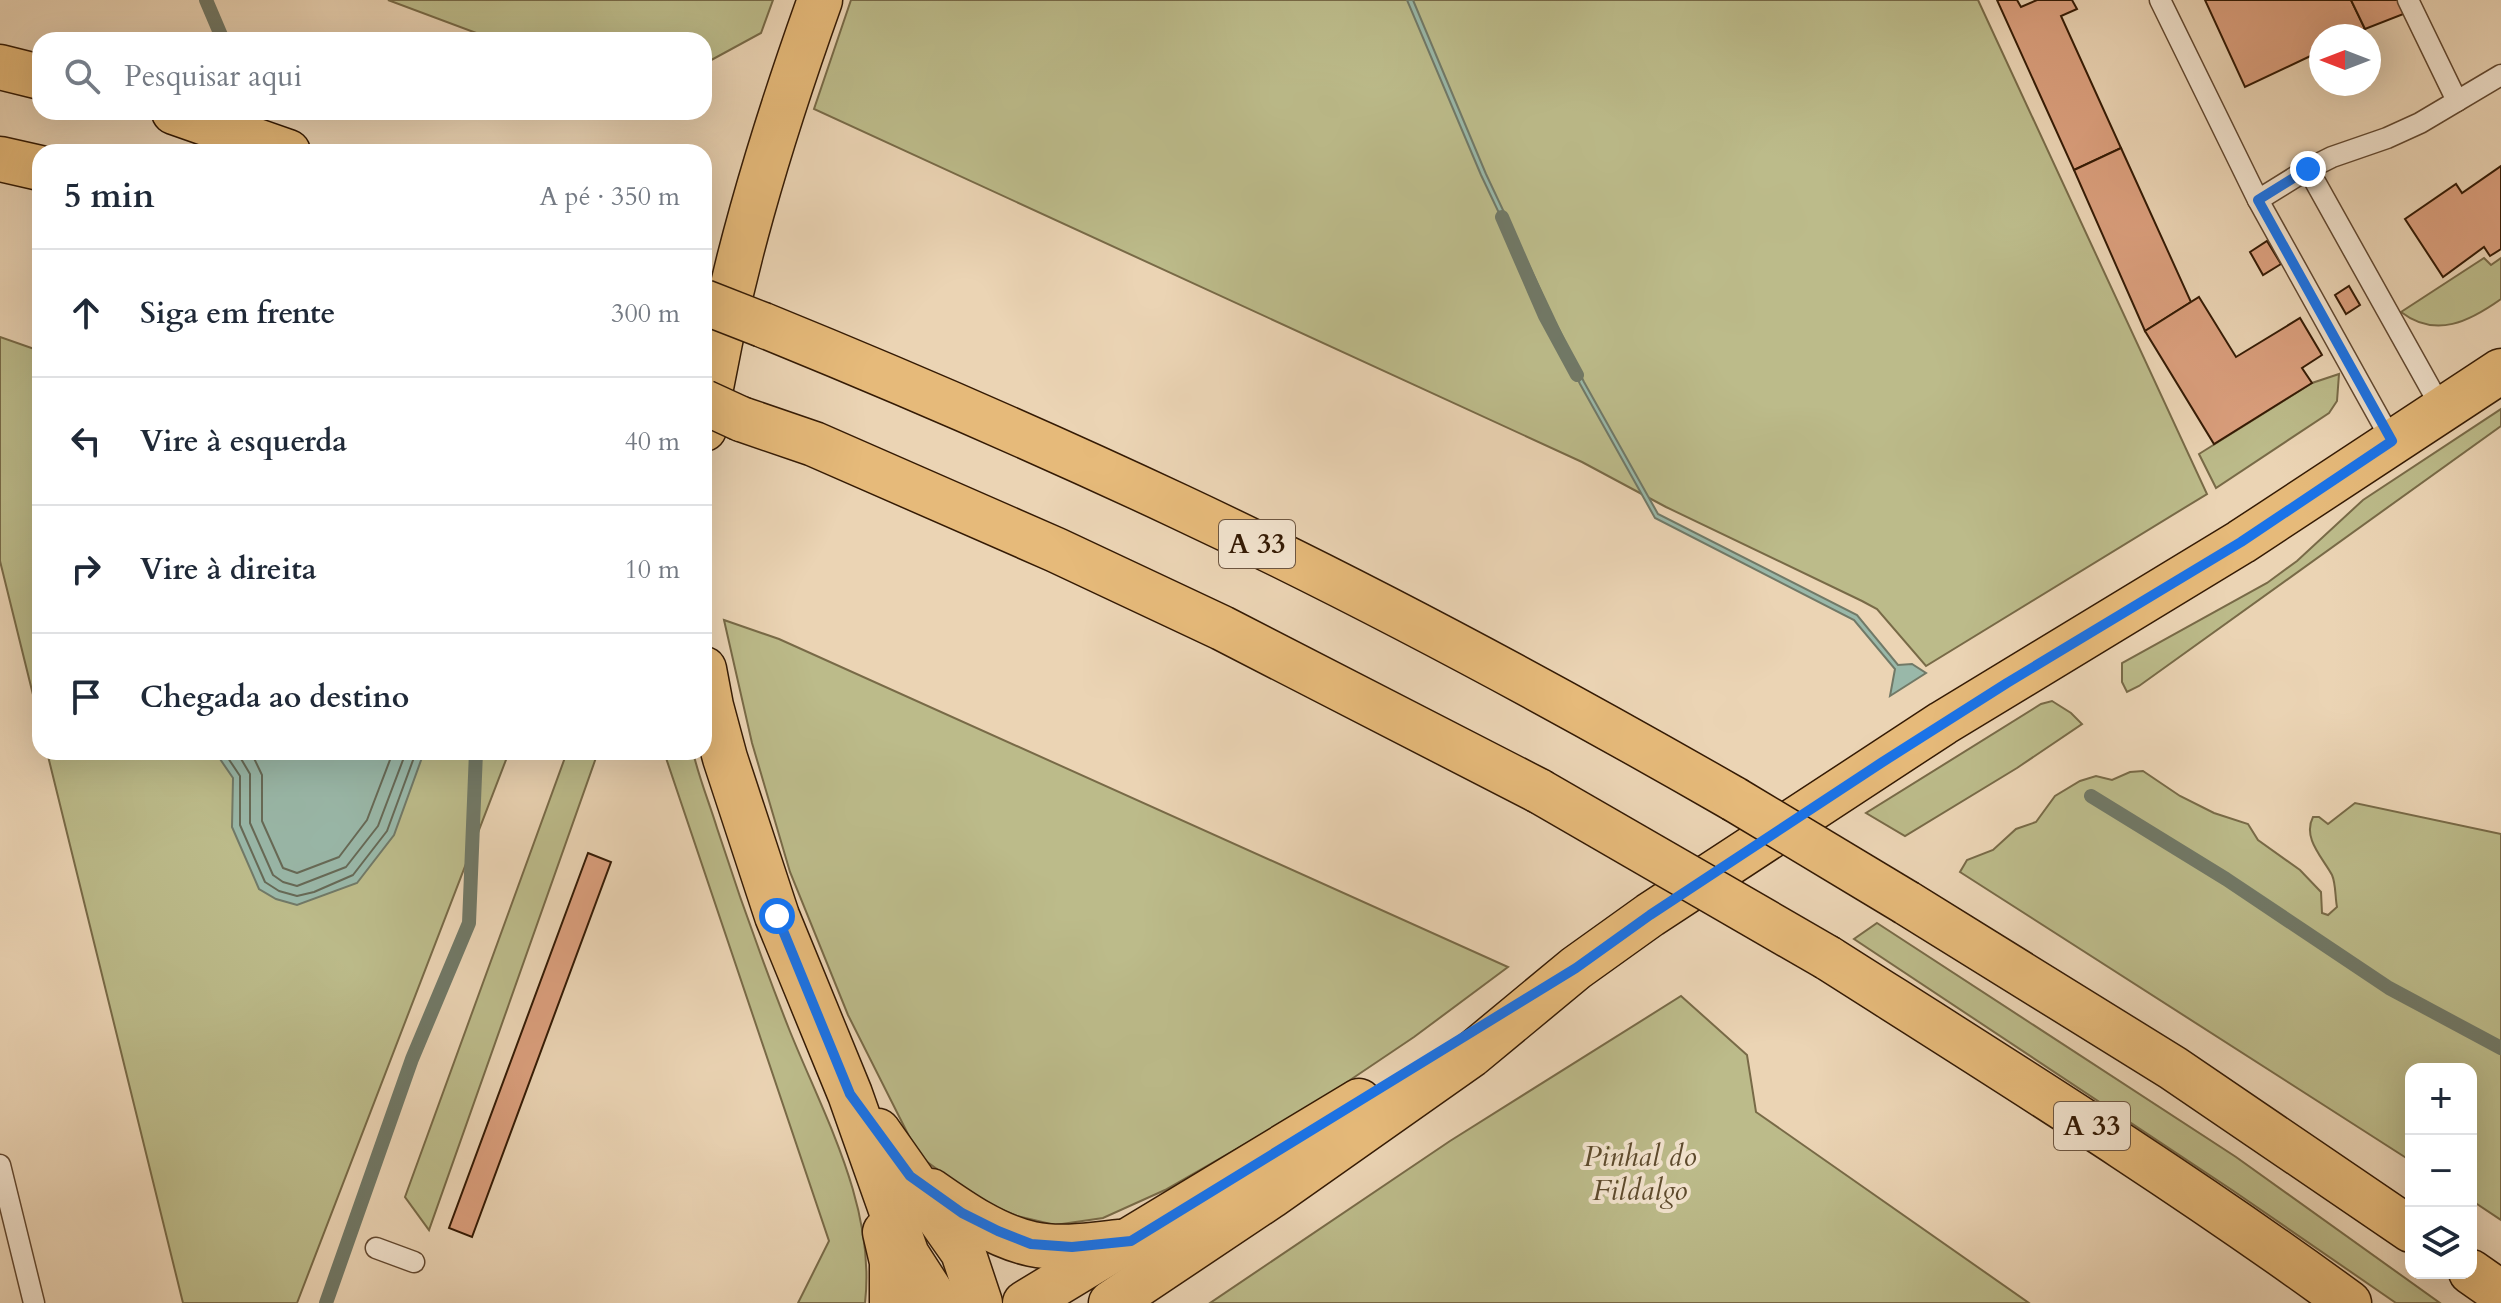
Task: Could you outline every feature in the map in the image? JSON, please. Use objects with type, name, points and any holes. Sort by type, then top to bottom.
[{"type":"main road","points":[[716,416],[731,293],[751,211],[789,85],[820,0]]},
{"type":"main road","points":[[0,67],[32,75]]},
{"type":"main road","points":[[197,120],[265,144]]},
{"type":"main road","points":[[0,159],[32,166]]},
{"type":"main road","name":"A 33","points":[[712,305],[1002,426],[1246,539],[1505,671],[1734,799],[1907,903],[2173,1068],[2405,1226]]},
{"type":"main road","points":[[1111,1303],[1271,1196],[1471,1055],[1576,968],[1650,915],[2007,683],[2241,542],[2501,371]]},
{"type":"main road","name":"A 33","points":[[716,416],[814,444],[1056,550],[1222,628],[1539,791],[1828,958],[2088,1124],[2349,1303]]},
{"type":"main road","points":[[712,707],[752,843],[797,966],[850,1094],[907,1255],[938,1303]]},
{"type":"main road","points":[[1025,1303],[1576,968]]},
{"type":"main road","points":[[850,1094],[963,1252],[980,1303]]},
{"type":"main road","points":[[850,1094],[892,1262],[892,1303]]},
{"type":"main road","points":[[910,1176],[962,1213],[1031,1244],[1072,1247],[1131,1241]]},
{"type":"main road","points":[[2477,1276],[2501,1293]]},
{"type":"lane","points":[[2160,0],[2258,200],[2392,441]]},
{"type":"lane","points":[[2408,0],[2457,101]]},
{"type":"lane","points":[[2258,200],[2308,169],[2420,123],[2501,75]]},
{"type":"lane","points":[[2308,169],[2442,409]]},
{"type":"lane","points":[[0,1165],[34,1303]]},
{"type":"lane","points":[[376,1248],[414,1262]]},
{"type":"green space","points":[[388,0],[773,0],[761,33],[712,60],[712,32],[474,32]]},
{"type":"green space","points":[[851,0],[1978,0],[2207,494],[1926,666],[1877,609],[1862,601],[1666,507],[1582,462],[814,109]]},
{"type":"green space","points":[[2484,258],[2491,265],[2501,258],[2501,299],[2489,307],[2465,320],[2440,326],[2414,320],[2401,312]]},
{"type":"green space","points":[[0,337],[32,348],[32,691],[0,561]]},
{"type":"green space","points":[[2339,374],[2337,401],[2329,413],[2216,488],[2199,454],[2312,383]]},
{"type":"green space","points":[[2501,409],[2501,426],[2127,692],[2122,682],[2122,663],[2267,583],[2297,561],[2363,500]]},
{"type":"green space","points":[[724,620],[779,639],[1508,967],[1414,1037],[1313,1105],[1165,1190],[1103,1218],[1055,1225],[1017,1216],[981,1201],[919,1156],[848,1015],[790,872],[752,743]]},
{"type":"green space","points":[[2052,701],[2082,724],[2017,768],[1905,836],[1866,813],[2041,704]]},
{"type":"green space","points":[[49,760],[506,760],[297,1303],[183,1303]]},
{"type":"green space","points":[[564,760],[595,760],[429,1230],[405,1197]]},
{"type":"green space","points":[[667,760],[695,760],[761,954],[844,1163],[863,1232],[865,1303],[798,1303],[829,1241]]},
{"type":"green space","points":[[2143,771],[2180,796],[2214,813],[2248,824],[2258,840],[2300,870],[2321,892],[2322,913],[2328,915],[2337,907],[2335,886],[2312,840],[2310,825],[2313,817],[2319,817],[2328,824],[2355,803],[2501,834],[2501,1220],[2477,1204],[2477,1063],[2405,1063],[2405,1157],[1960,872],[1967,860],[1993,850],[2016,829],[2036,822],[2055,796],[2080,781],[2096,776],[2112,780],[2130,772]]},
{"type":"green space","points":[[1877,923],[2236,1157],[2440,1303],[2396,1303],[1854,939]]},
{"type":"green space","name":"Pinhal do Fildalgo","points":[[1681,996],[1747,1055],[1756,1112],[2029,1303],[1210,1303],[1450,1141]]},
{"type":"water","points":[[1407,0],[1413,0],[1486,174],[1584,382],[1658,514],[1857,615],[1898,665],[1912,664],[1926,673],[1890,696],[1895,669],[1854,620],[1655,518],[1580,384],[1481,175]]},
{"type":"water","points":[[221,760],[421,760],[394,835],[357,883],[297,905],[276,899],[259,889],[232,827],[233,778]]},
{"type":"building","points":[[1997,0],[2017,0],[2021,7],[2037,0],[2072,0],[2077,9],[2061,16],[2121,148],[2074,170]]},
{"type":"building","points":[[2205,0],[2351,0],[2363,24],[2309,24],[2309,57],[2245,87]]},
{"type":"building","points":[[2351,0],[2399,0],[2406,13],[2378,24],[2363,24]]},
{"type":"building","points":[[2121,148],[2191,302],[2145,331],[2074,170]]},
{"type":"building","points":[[2501,166],[2501,249],[2490,256],[2484,247],[2443,277],[2405,219],[2456,184],[2462,193]]},
{"type":"building","points":[[2267,241],[2281,264],[2263,275],[2250,252]]},
{"type":"building","points":[[2349,286],[2360,305],[2346,314],[2335,295]]},
{"type":"building","points":[[2199,297],[2236,357],[2300,318],[2322,355],[2302,368],[2312,383],[2214,444],[2145,331]]},
{"type":"building","points":[[588,853],[611,862],[472,1237],[449,1228]]},
{"type":"waterway","points":[[206,0],[220,32]]},
{"type":"waterway","points":[[1502,217],[1545,316],[1577,375]]},
{"type":"waterway","points":[[326,1303],[412,1059],[469,923],[476,760]]},
{"type":"waterway","points":[[2091,796],[2226,879],[2389,988],[2501,1048]]},
{"type":"route","points":[[777,916],[850,1094],[910,1176],[962,1213],[1031,1244],[1072,1247],[1131,1241],[1576,968],[1650,915],[1881,763],[2241,542],[2392,441],[2258,200],[2308,169]]}]
